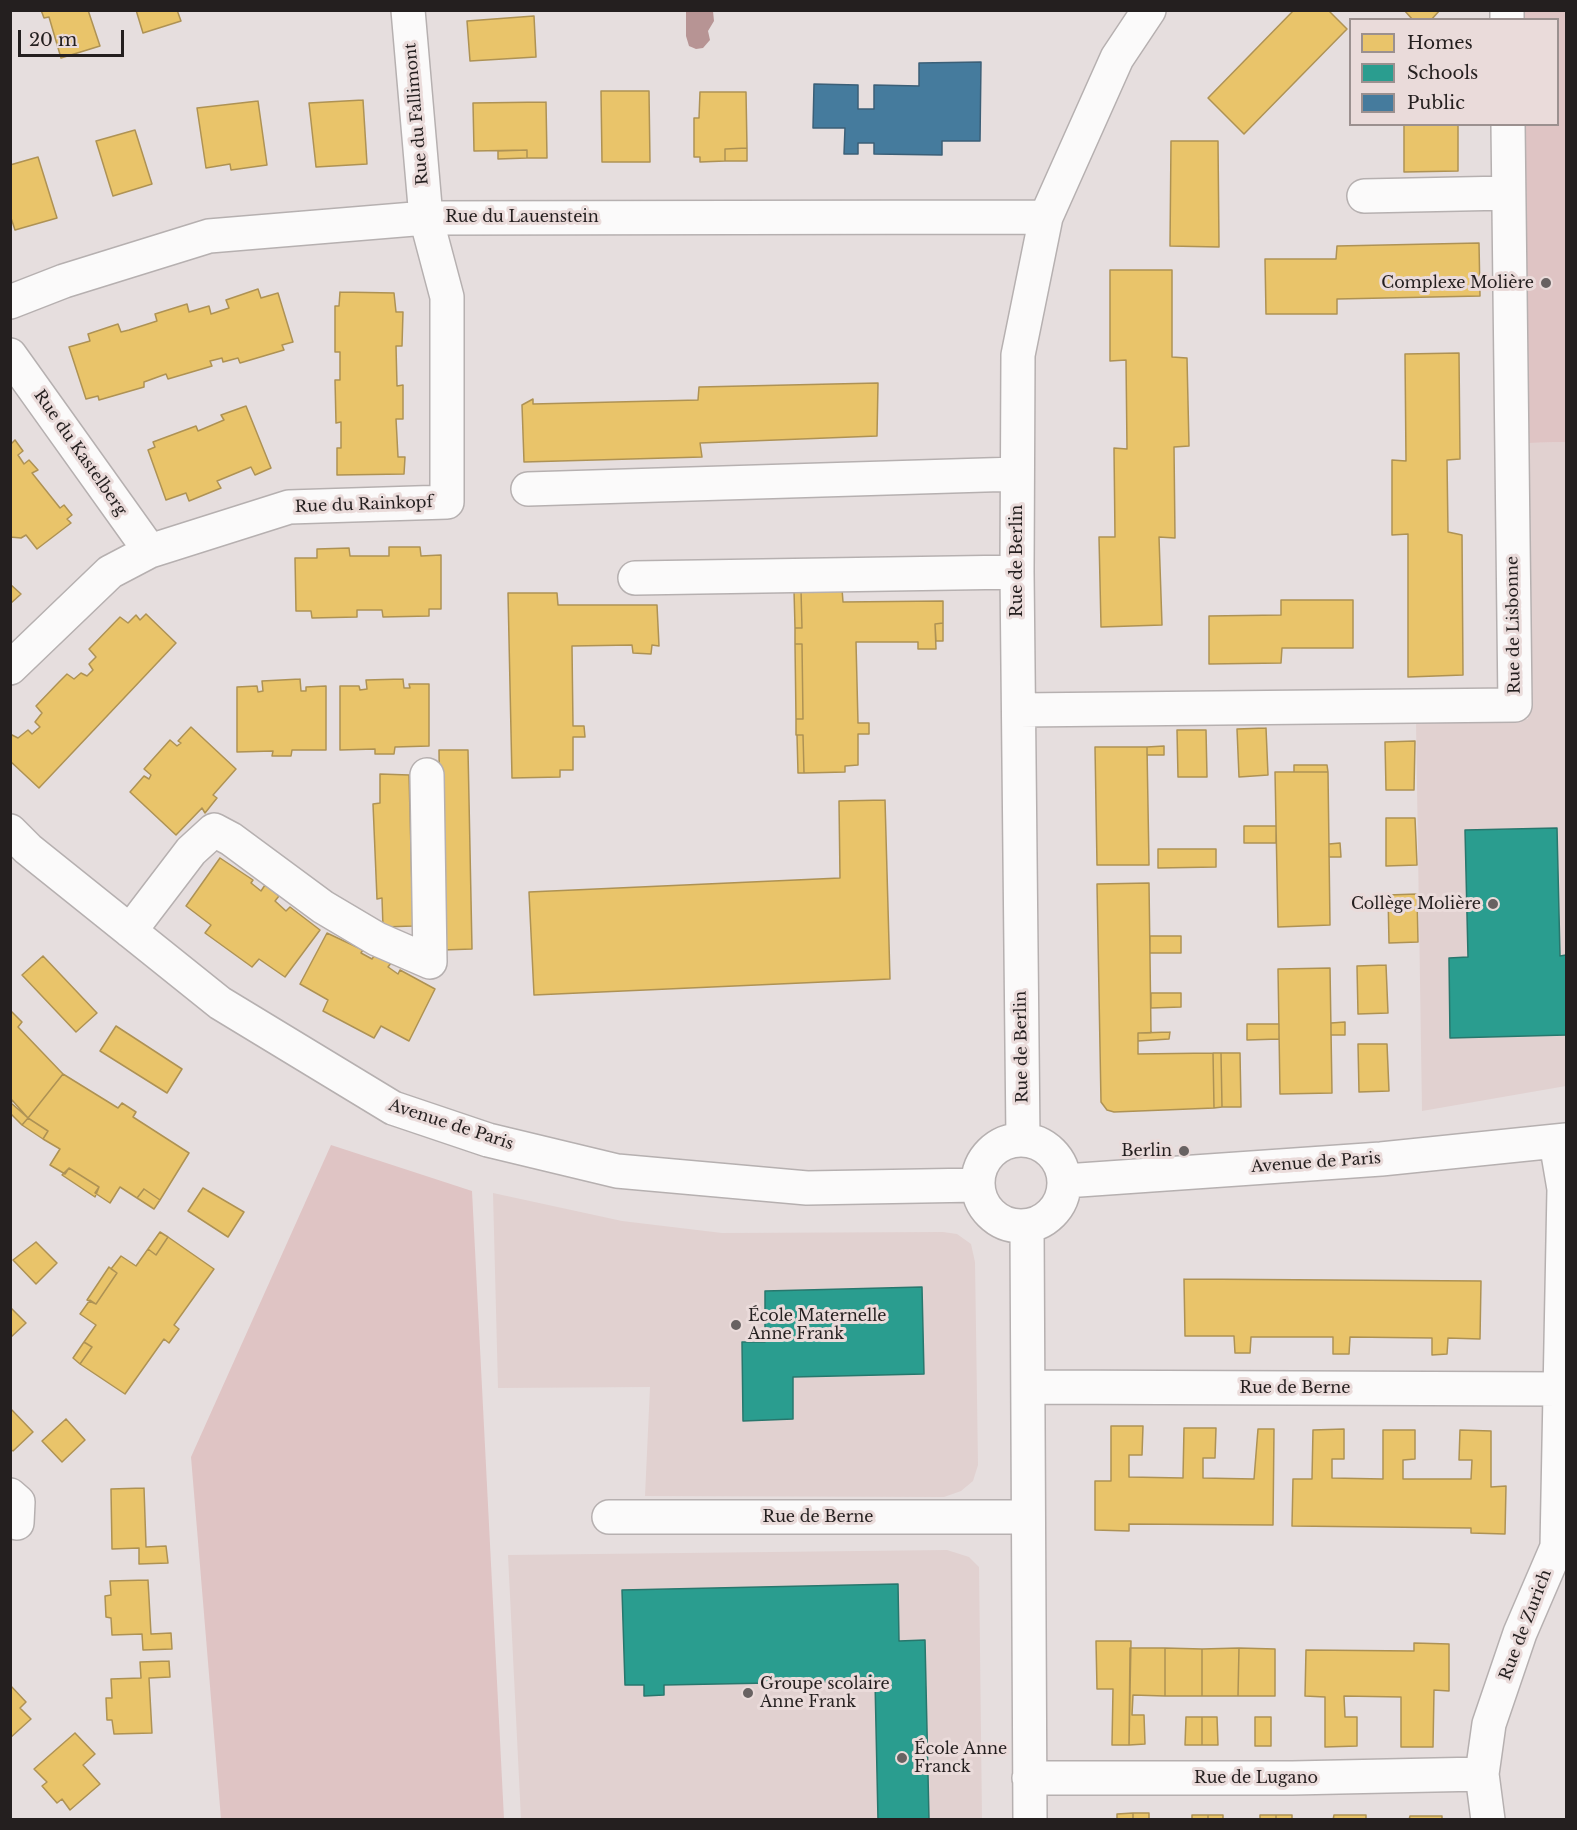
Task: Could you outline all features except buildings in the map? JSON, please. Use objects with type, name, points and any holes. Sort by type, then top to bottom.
[{"type":"street","name":"Rue du Fallimont","points":[[408,10],[426,218]]},
{"type":"street","name":"Rue de Berlin","points":[[1023,1140],[1017,572],[1018,355],[1046,217],[1117,58],[1149,10]]},
{"type":"street","name":"Rue de Lisbonne","points":[[1019,710],[1515,705],[1508,126]]},
{"type":"street","points":[[1364,196],[1508,193]]},
{"type":"street","name":"Rue du Lauenstein","points":[[10,302],[64,281],[209,236],[426,218],[1046,217]]},
{"type":"street","name":"Rue du Rainkopf","points":[[10,668],[110,572],[150,551],[289,507],[447,502],[447,297],[426,218]]},
{"type":"street","name":"Rue du Kastelberg","points":[[10,355],[150,551]]},
{"type":"street","points":[[528,489],[1017,474]]},
{"type":"street","points":[[635,578],[1017,572]]},
{"type":"street","points":[[130,931],[191,851],[214,830],[231,839],[332,912],[377,939],[430,962],[427,775]]},
{"type":"street","name":"Avenue de Paris","points":[[16,849],[130,931],[220,1003],[393,1108],[488,1140],[617,1171],[807,1188],[978,1185]]},
{"type":"street","points":[[1023,1140],[1045,1147],[1058,1160],[1065,1181],[1057,1208],[1046,1219],[1027,1226],[1012,1225],[996,1218],[986,1208],[978,1185],[980,1171],[987,1156],[1001,1145],[1023,1140]]},
{"type":"street","name":"Avenue de Paris","points":[[1065,1181],[1381,1159],[1561,1141]]},
{"type":"street","name":"Rue de Zurich","points":[[1488,1820],[1482,1774],[1489,1724],[1520,1633],[1562,1547],[1560,1389],[1564,1189],[1561,1141]]},
{"type":"street","points":[[1027,1226],[1030,1820]]},
{"type":"street","name":"Rue de Berne","points":[[1029,1387],[1560,1389]]},
{"type":"street","name":"Rue de Berne","points":[[609,1517],[1028,1517]]},
{"type":"street","name":"Rue de Lugano","points":[[1029,1778],[1482,1774]]},
{"type":"shaded area","points":[[686,11],[713,11],[714,21],[708,31],[710,40],[703,48],[696,49],[689,46],[686,36]]},
{"type":"shaded area","name":"Complexe Molière","points":[[1525,11],[1566,11],[1566,442],[1527,443],[1525,126],[1559,126],[1559,18],[1525,18]]},
{"type":"shaded area","name":"Collège Molière","points":[[1566,442],[1566,1086],[1422,1111],[1416,721],[1528,719],[1527,443]]},
{"type":"shaded area","points":[[331,1145],[472,1191],[504,1819],[221,1819],[191,1457]]},
{"type":"shaded area","name":"École Maternelle Anne Frank","points":[[493,1193],[622,1221],[722,1233],[943,1232],[957,1234],[971,1244],[975,1262],[978,1465],[973,1481],[961,1491],[944,1497],[645,1496],[650,1387],[498,1388]]},
{"type":"shaded area","name":"Groupe scolaire Anne Frank","points":[[947,1550],[969,1557],[979,1567],[982,1819],[521,1819],[508,1555]]},
{"type":"place","name":"Complexe Molière","points":[[1546,283]]},
{"type":"place","name":"Collège Molière","points":[[1493,904]]},
{"type":"place","name":"Berlin","points":[[1184,1151]]},
{"type":"place","name":"École Maternelle Anne Frank","points":[[736,1325]]},
{"type":"place","name":"Groupe scolaire Anne Frank","points":[[748,1693]]},
{"type":"place","name":"École Anne Franck","points":[[902,1758]]}]
